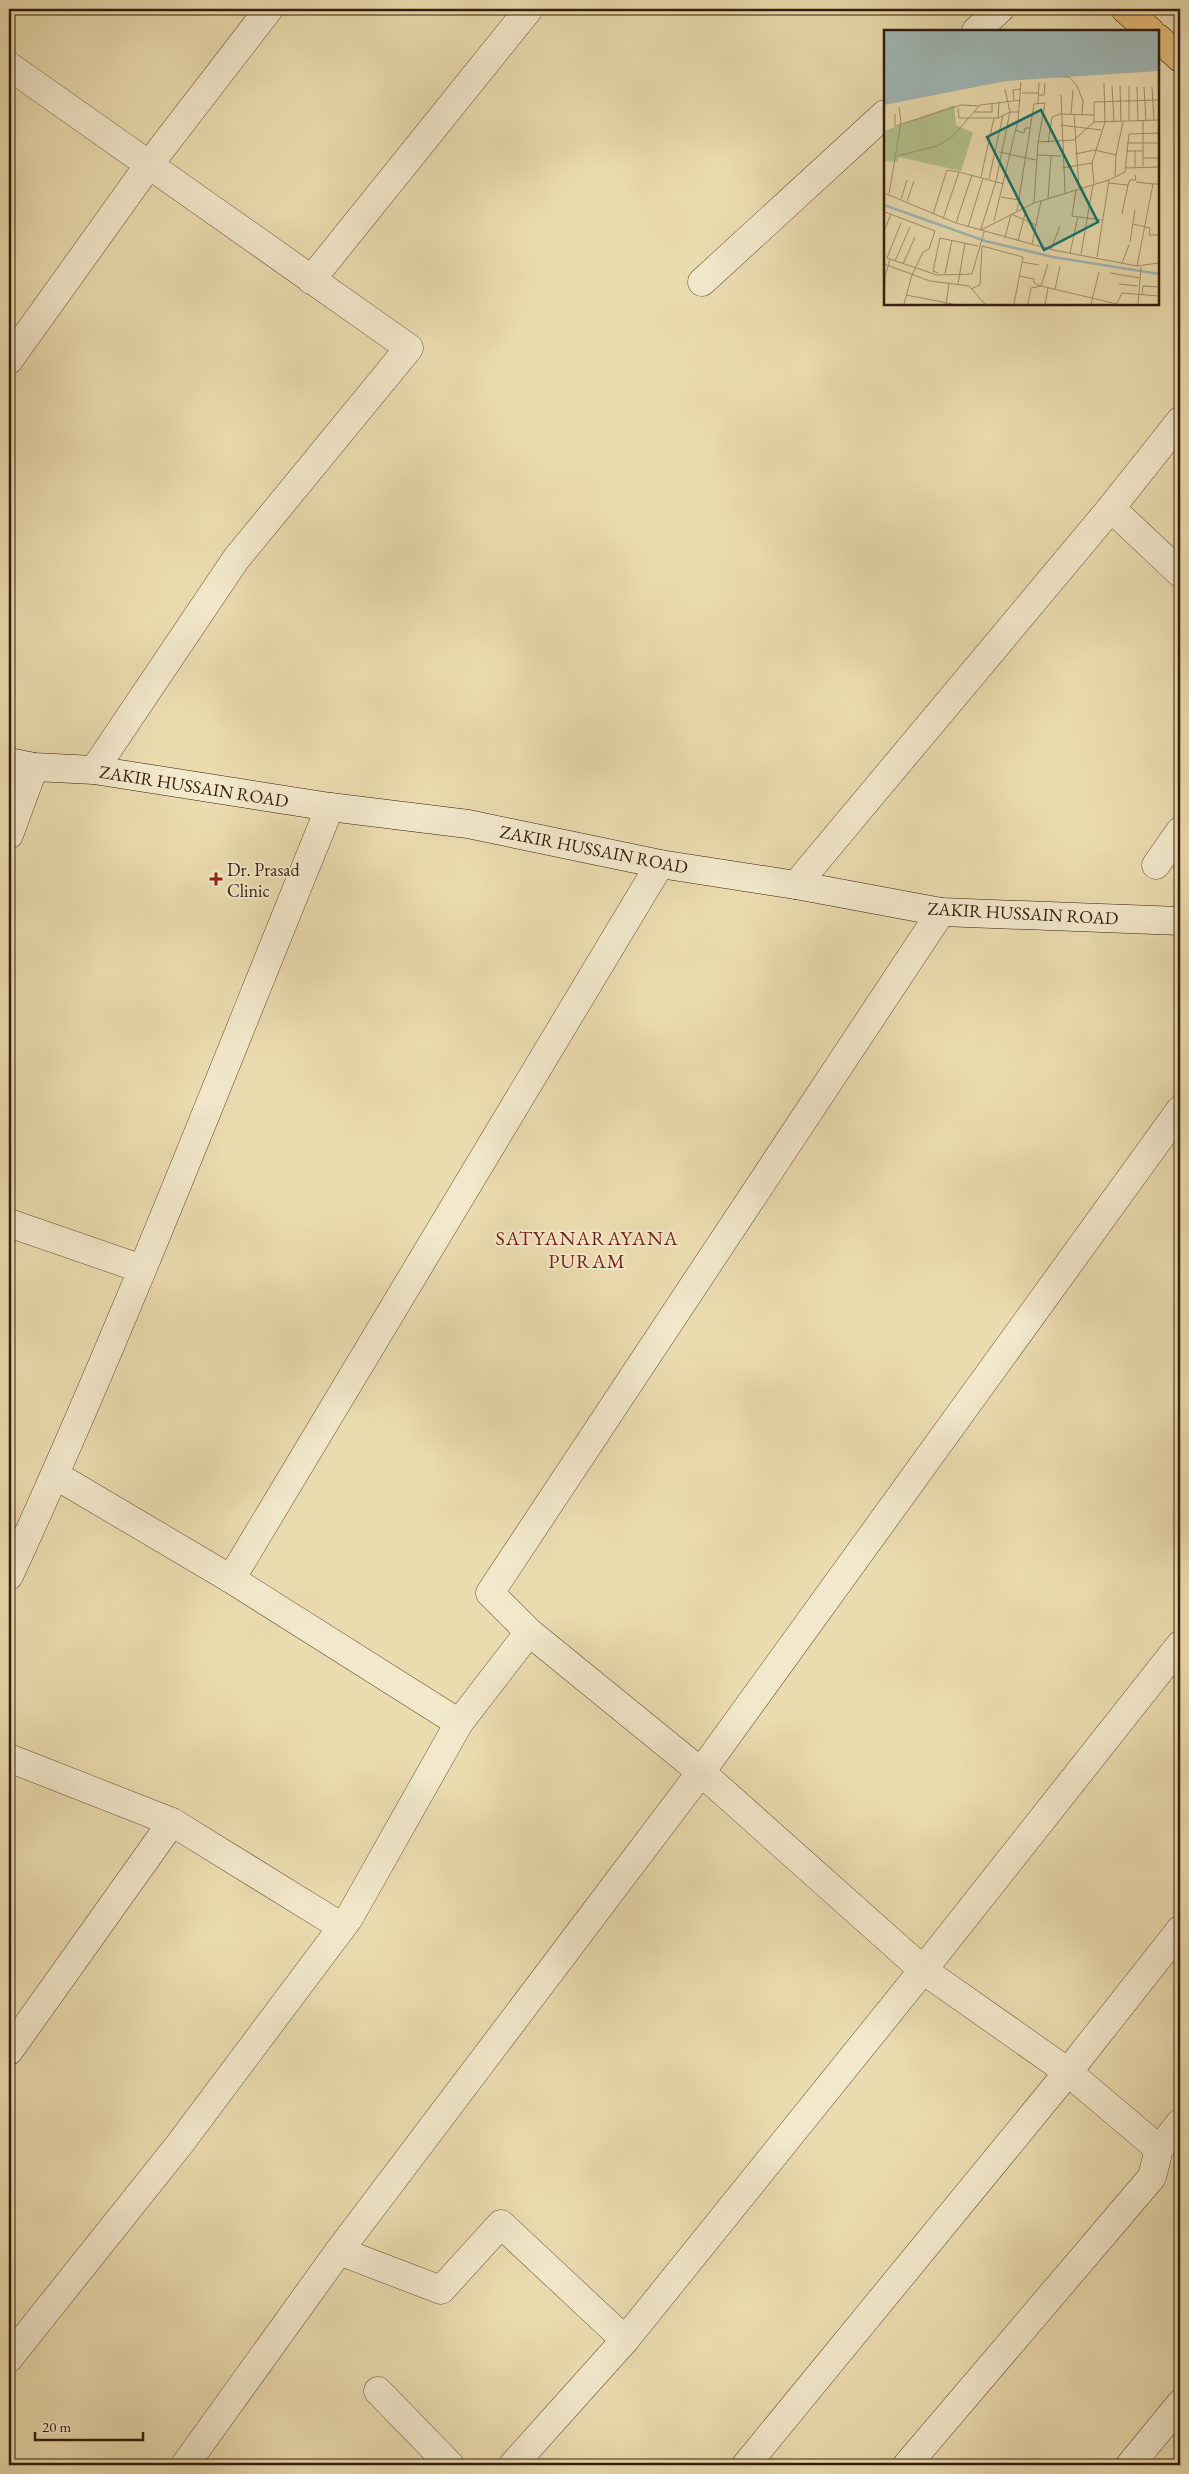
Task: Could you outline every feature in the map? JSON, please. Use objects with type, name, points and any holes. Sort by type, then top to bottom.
[{"type":"main road","points":[[1125,9],[1149,30]]},
{"type":"main road","points":[[1159,39],[1180,58]]},
{"type":"street","points":[[9,360],[148,166],[269,9]]},
{"type":"street","points":[[311,280],[529,9]]},
{"type":"street","points":[[977,30],[1000,9]]},
{"type":"street","points":[[9,66],[148,166],[409,348],[236,559],[94,770]]},
{"type":"street","points":[[702,282],[884,115]]},
{"type":"street","points":[[796,885],[1111,508],[1180,421]]},
{"type":"street","points":[[1111,508],[1180,573]]},
{"type":"street","points":[[9,835],[21,764]]},
{"type":"street","name":"ZAKIR HUSSAIN ROAD","points":[[21,764],[94,770],[330,807],[468,824],[660,864],[796,885],[941,912],[1180,921]]},
{"type":"street","points":[[9,1576],[56,1475],[142,1269],[330,807]]},
{"type":"street","points":[[1156,865],[1180,831]]},
{"type":"street","points":[[231,1579],[660,864]]},
{"type":"street","points":[[941,912],[490,1593],[529,1632],[701,1772],[923,1970],[1068,2072],[1158,2149]]},
{"type":"street","points":[[185,2465],[340,2251],[701,1772],[1180,1110]]},
{"type":"street","points":[[9,1223],[142,1269]]},
{"type":"street","points":[[56,1475],[231,1579],[459,1722]]},
{"type":"street","points":[[9,2358],[179,2144],[349,1918],[459,1722],[529,1632]]},
{"type":"street","points":[[513,2465],[625,2340],[923,1970],[1180,1645]]},
{"type":"street","points":[[9,1758],[172,1822],[342,1927]]},
{"type":"street","points":[[9,2051],[172,1822]]},
{"type":"street","points":[[746,2465],[1068,2072],[1180,1930]]},
{"type":"street","points":[[907,2465],[1152,2177],[1158,2149],[1180,2123]]},
{"type":"street","points":[[340,2251],[441,2290],[501,2224],[625,2340]]},
{"type":"street","points":[[378,2391],[450,2465]]},
{"type":"street","points":[[1130,2465],[1180,2404]]},
{"type":"place","name":"Dr. Prasad Clinic","points":[[216,879]]},
{"type":"district","name":"SATYANARAYANA PURAM","points":[[587,1250]]}]
